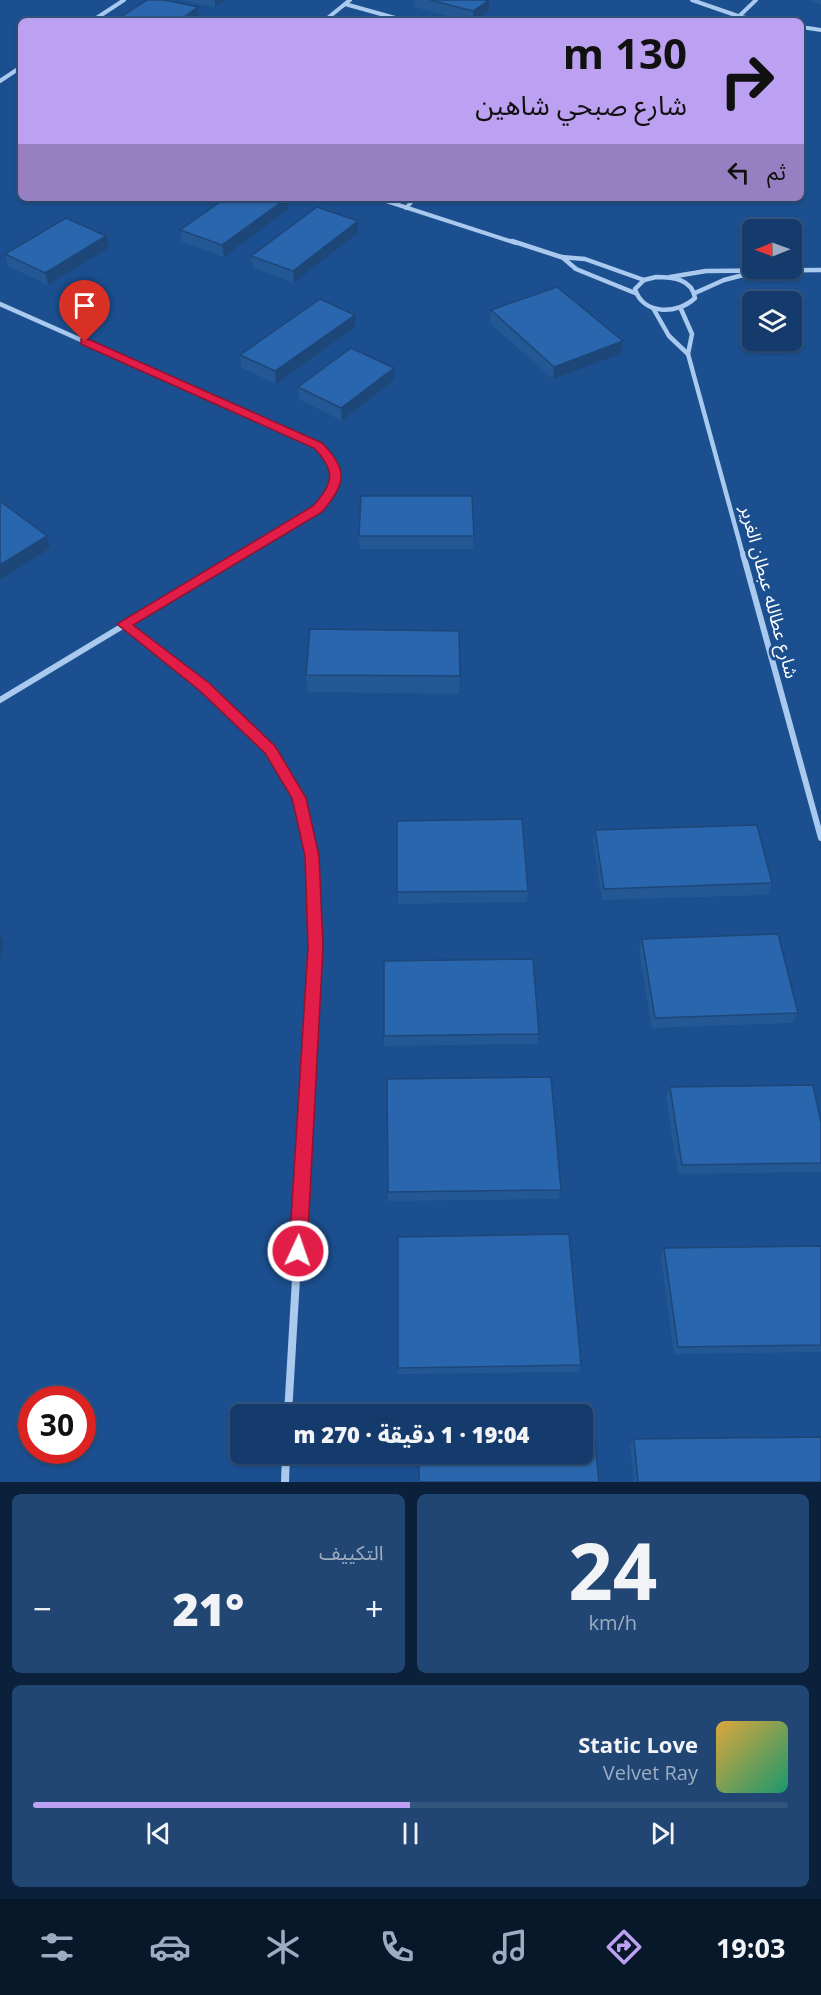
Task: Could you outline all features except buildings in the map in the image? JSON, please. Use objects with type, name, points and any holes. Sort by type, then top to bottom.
[{"type":"street","points":[[97,18],[124,0]]},
{"type":"street","points":[[328,18],[350,0]]},
{"type":"street","points":[[692,0],[746,18]]},
{"type":"street","points":[[741,17],[756,0]]},
{"type":"street","points":[[345,4],[395,18]]},
{"type":"street","points":[[804,27],[821,30]]},
{"type":"street","points":[[0,81],[18,70]]},
{"type":"street","points":[[14,72],[18,73]]},
{"type":"street","points":[[386,201],[561,257],[585,259],[644,280]]},
{"type":"street","points":[[406,208],[412,201]]},
{"type":"street","points":[[561,257],[576,269],[635,293],[641,301],[653,308],[668,310],[681,309],[692,302],[695,293],[724,280],[742,276]]},
{"type":"street","points":[[802,270],[821,270]]},
{"type":"street","points":[[635,293],[636,286],[644,280],[656,277],[706,271],[742,271]]},
{"type":"street","points":[[670,277],[687,283],[695,293]]},
{"type":"street","points":[[0,304],[318,445],[331,458],[337,474],[332,493],[317,509],[0,700]]},
{"type":"street","name":"شارع عطالله عبطان الغرير","points":[[653,308],[669,336],[688,354]]},
{"type":"street","name":"شارع عطالله عبطان الغرير","points":[[681,309],[692,334],[688,354],[821,838]]},
{"type":"street","points":[[123,624],[204,687],[270,749],[299,798],[312,856],[316,947],[289,1404]]},
{"type":"street","points":[[285,1482],[286,1464]]},
{"type":"route","points":[[85,342],[318,445],[331,458],[337,474],[332,493],[317,509],[123,624],[204,687],[270,749],[299,798],[312,856],[316,947],[298,1251]]}]
